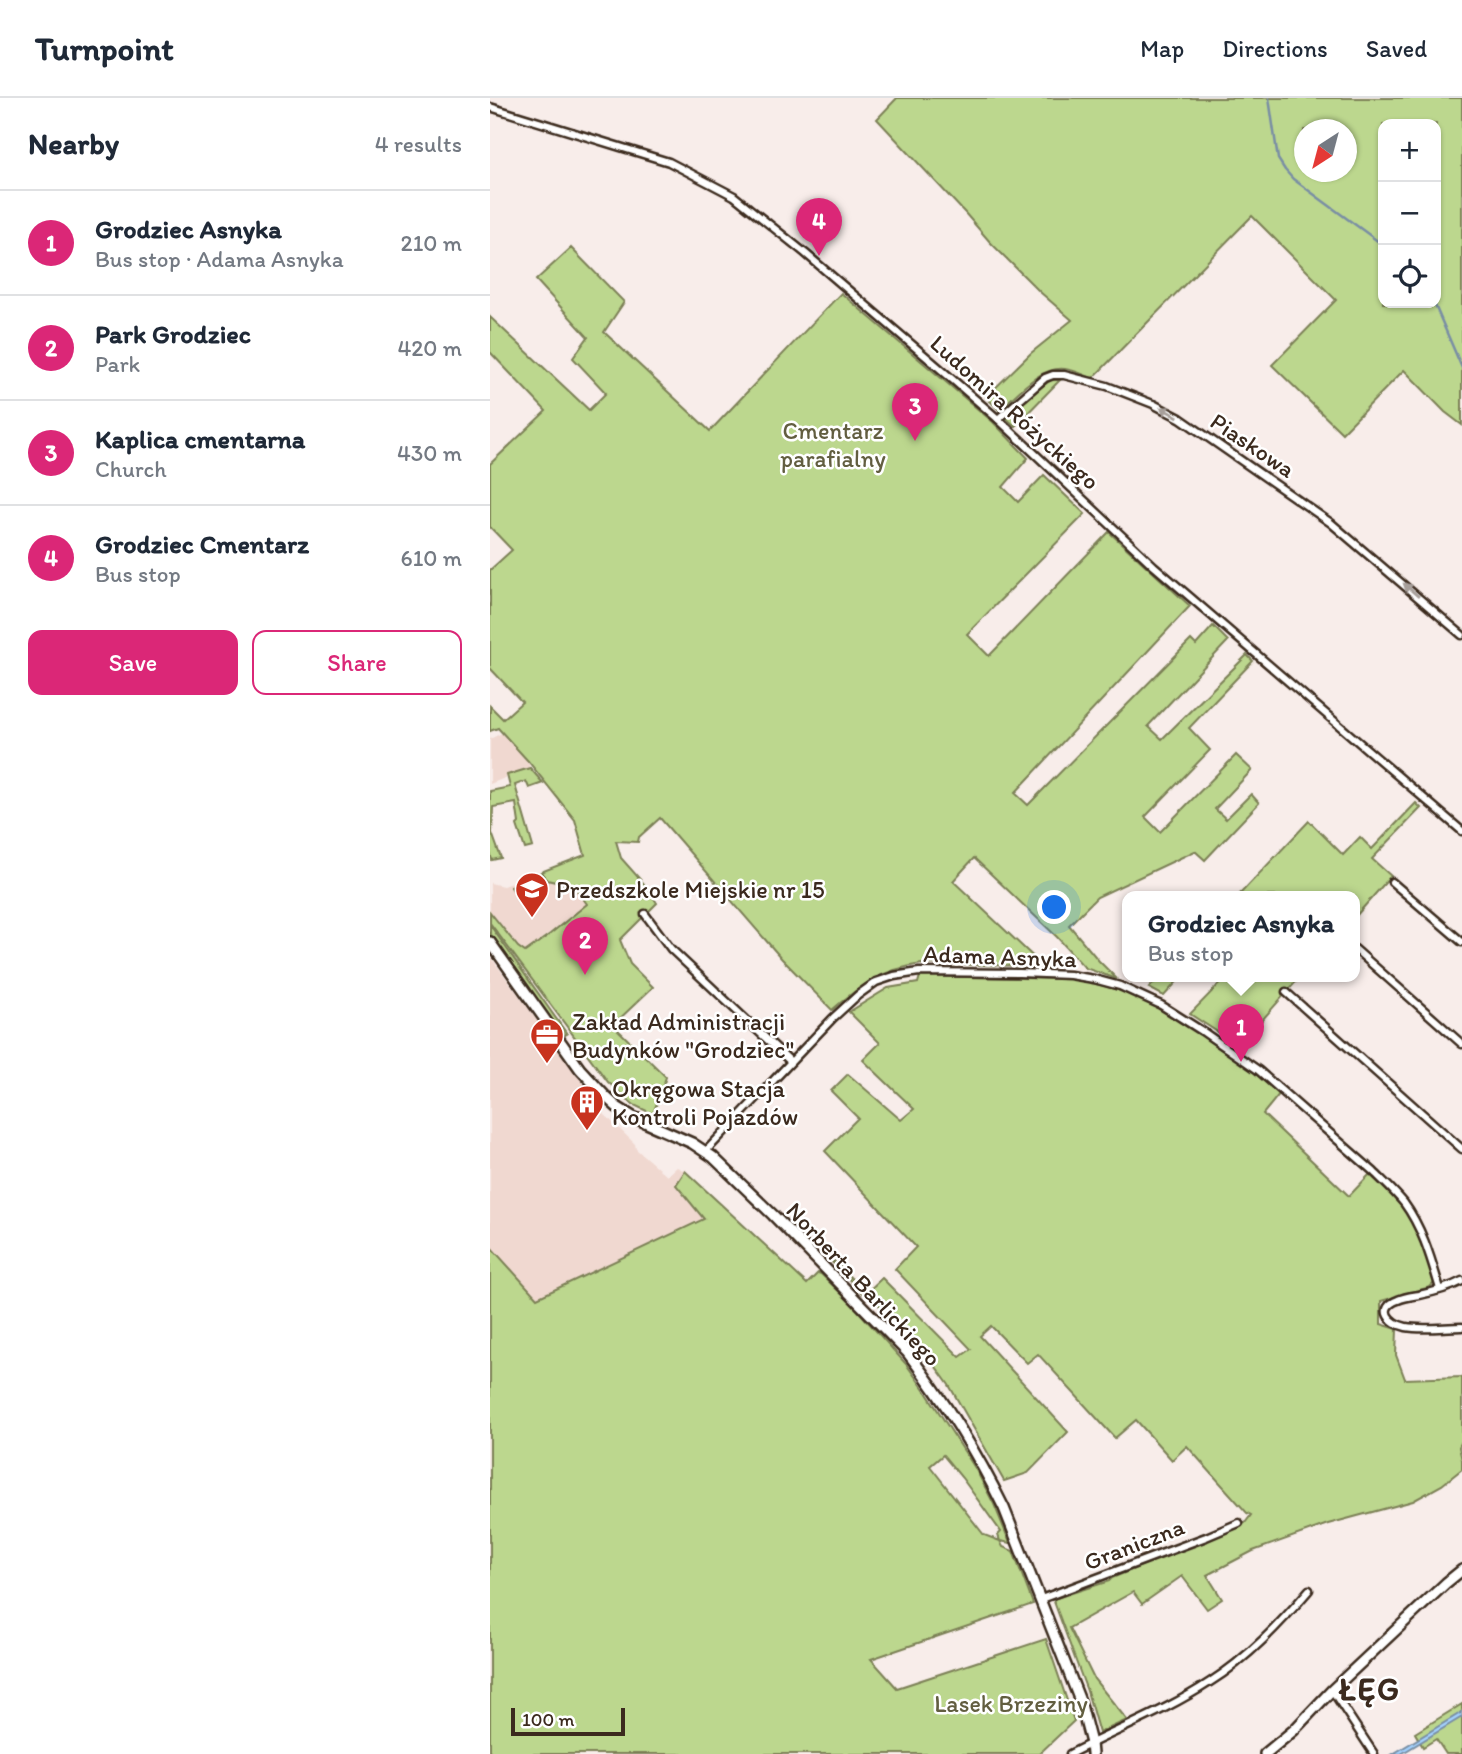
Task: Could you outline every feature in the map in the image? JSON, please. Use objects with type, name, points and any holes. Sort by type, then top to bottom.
[{"type":"street","name":"Ludomira Różyckiego","points":[[490,107],[669,162],[734,196],[805,253],[998,419],[1154,566],[1462,831]]},
{"type":"street","name":"Piaskowa","points":[[998,419],[1053,375],[1064,375],[1107,386],[1153,404],[1201,432],[1331,523],[1462,635]]},
{"type":"street","points":[[1392,882],[1462,942]]},
{"type":"street","points":[[645,914],[671,949],[790,1061]]},
{"type":"street","name":"Norberta Barlickiego","points":[[490,942],[580,1069],[606,1097],[633,1117],[706,1151],[789,1231],[907,1352],[924,1374],[991,1480],[1004,1508],[1080,1701],[1092,1754]]},
{"type":"street","points":[[1360,953],[1462,1044]]},
{"type":"street","name":"Adama Asnyka","points":[[706,1151],[833,1017],[876,982],[919,972],[1070,975],[1120,986],[1161,1005],[1244,1059],[1374,1172],[1404,1203],[1422,1233],[1440,1289]]},
{"type":"street","points":[[1286,992],[1462,1149]]},
{"type":"street","points":[[1462,1281],[1396,1300],[1387,1308],[1386,1314],[1396,1324],[1407,1327],[1462,1327]]},
{"type":"street","name":"Graniczna","points":[[1041,1600],[1239,1523]]},
{"type":"street","points":[[1265,1754],[1294,1730],[1332,1690],[1462,1570]]},
{"type":"street","points":[[1070,1754],[1210,1682],[1252,1650],[1283,1621],[1309,1590]]},
{"type":"street","points":[[1332,1690],[1374,1754]]},
{"type":"shaded area","points":[[502,733],[528,761],[530,768],[490,784],[490,739]]},
{"type":"shaded area","name":"Przedszkole Miejskie nr 15","points":[[541,872],[547,880],[574,886],[587,904],[525,952],[490,912],[490,883],[503,886]]},
{"type":"shaded area","points":[[490,956],[601,1111],[635,1144],[636,1149],[667,1176],[677,1167],[685,1171],[676,1185],[704,1219],[537,1298],[490,1246]]},
{"type":"green space","points":[[897,98],[1462,98],[1462,425],[1445,412],[1404,370],[1342,433],[1273,366],[1336,300],[1252,216],[1093,378],[1065,369],[1046,372],[1029,383],[999,410],[986,397],[1031,353],[1072,320],[990,242],[877,119]]},
{"type":"green space","name":"Cmentarz parafialny","points":[[571,248],[624,302],[604,332],[710,431],[841,293],[993,422],[1028,458],[1003,487],[1018,502],[1044,475],[1085,514],[967,634],[989,656],[1109,532],[1190,606],[1015,793],[1028,805],[1191,640],[1196,645],[1213,626],[1228,641],[1148,726],[1162,739],[1247,655],[1253,661],[1189,728],[1210,750],[1145,817],[1160,832],[1236,755],[1252,770],[1215,809],[1226,819],[1251,794],[1259,803],[1205,860],[1195,851],[1097,897],[1069,925],[1117,979],[1085,968],[1057,937],[974,858],[953,881],[1042,965],[908,966],[874,979],[832,1010],[782,959],[660,818],[639,837],[638,842],[616,841],[621,858],[657,903],[620,940],[630,964],[653,987],[613,1025],[666,1077],[653,1114],[634,1105],[608,1082],[490,923],[490,912],[525,952],[587,904],[574,886],[547,880],[541,872],[585,855],[575,820],[498,728],[490,731],[490,706],[503,719],[522,702],[490,668],[490,570],[512,550],[490,527],[490,464],[546,411],[490,352],[490,317],[589,410],[606,393],[573,358],[588,337],[536,280]]},
{"type":"green space","points":[[1051,380],[1060,380],[1015,426],[1006,418],[1029,396]]},
{"type":"green space","points":[[530,768],[543,783],[529,788],[526,781],[515,785],[533,847],[525,849],[517,825],[516,803],[493,807],[492,833],[501,858],[492,860],[490,791],[510,787],[507,775]]},
{"type":"green space","points":[[1416,803],[1421,808],[1372,859],[1391,876],[1360,911],[1360,891],[1243,891],[1309,821],[1343,855],[1360,837],[1372,849]]},
{"type":"green space","points":[[532,879],[543,881],[544,884],[529,895],[511,887]]},
{"type":"green space","points":[[490,925],[567,1034],[555,1024],[490,934]]},
{"type":"green space","points":[[920,976],[1069,979],[1103,986],[1154,1006],[1230,1053],[1280,1093],[1263,1114],[1349,1196],[1371,1173],[1402,1207],[1419,1238],[1434,1283],[1430,1287],[1381,1301],[1381,1324],[1397,1329],[1396,1355],[1405,1379],[1462,1377],[1462,1441],[1459,1447],[1462,1469],[1442,1485],[1413,1501],[1328,1524],[1253,1551],[1207,1575],[1222,1599],[1207,1609],[1182,1576],[1142,1604],[1133,1592],[1069,1628],[1094,1679],[1127,1720],[1099,1733],[1087,1691],[1053,1599],[1109,1581],[1245,1523],[1251,1515],[1187,1446],[1172,1460],[1136,1420],[1115,1438],[1038,1354],[1027,1363],[991,1326],[980,1336],[1068,1432],[1028,1473],[1004,1481],[949,1385],[923,1349],[832,1262],[866,1293],[882,1278],[960,1357],[971,1349],[895,1269],[916,1247],[825,1151],[858,1118],[831,1091],[848,1074],[901,1120],[914,1109],[863,1060],[880,1043],[849,1012],[888,988],[918,983]]},
{"type":"green space","points":[[1155,982],[1177,982],[1164,996],[1149,988]]},
{"type":"green space","points":[[1221,982],[1296,982],[1239,1046],[1190,1014]]},
{"type":"green space","name":"Lasek Brzeziny","points":[[685,1171],[807,1284],[818,1273],[821,1274],[906,1364],[975,1468],[1010,1543],[1000,1541],[1003,1547],[1013,1551],[1033,1604],[871,1659],[897,1688],[1046,1639],[1074,1721],[1039,1754],[490,1754],[490,1246],[537,1298],[704,1219],[676,1185]],"holes":[[[943,1455],[1001,1532],[998,1535],[1000,1541],[984,1535],[930,1466]]]},
{"type":"green space","points":[[1462,1704],[1462,1754],[1446,1754],[1436,1739],[1423,1747],[1415,1733]]},
{"type":"water","points":[[1462,1712],[1462,1717],[1401,1754],[1393,1754]]},
{"type":"waterway","points":[[1269,98],[1278,159],[1285,170],[1293,179],[1378,241]]},
{"type":"waterway","points":[[1436,308],[1462,368]]},
{"type":"place","name":"Grodziec Cmentarz","points":[[819,256]]},
{"type":"place","name":"Kaplica cmentarna","points":[[915,441]]},
{"type":"place","name":"Przedszkole Miejskie nr 15","points":[[532,919]]},
{"type":"place","name":"Park Grodziec","points":[[585,975]]},
{"type":"place","name":"Grodziec Asnyka","points":[[1241,1062]]},
{"type":"place","name":"Zakład Administracji Budynków \"Grodziec\"","points":[[547,1065]]},
{"type":"place","name":"Okręgowa Stacja Kontroli Pojazdów","points":[[587,1132]]},
{"type":"district","name":"ŁĘG","points":[[1370,1689]]}]
